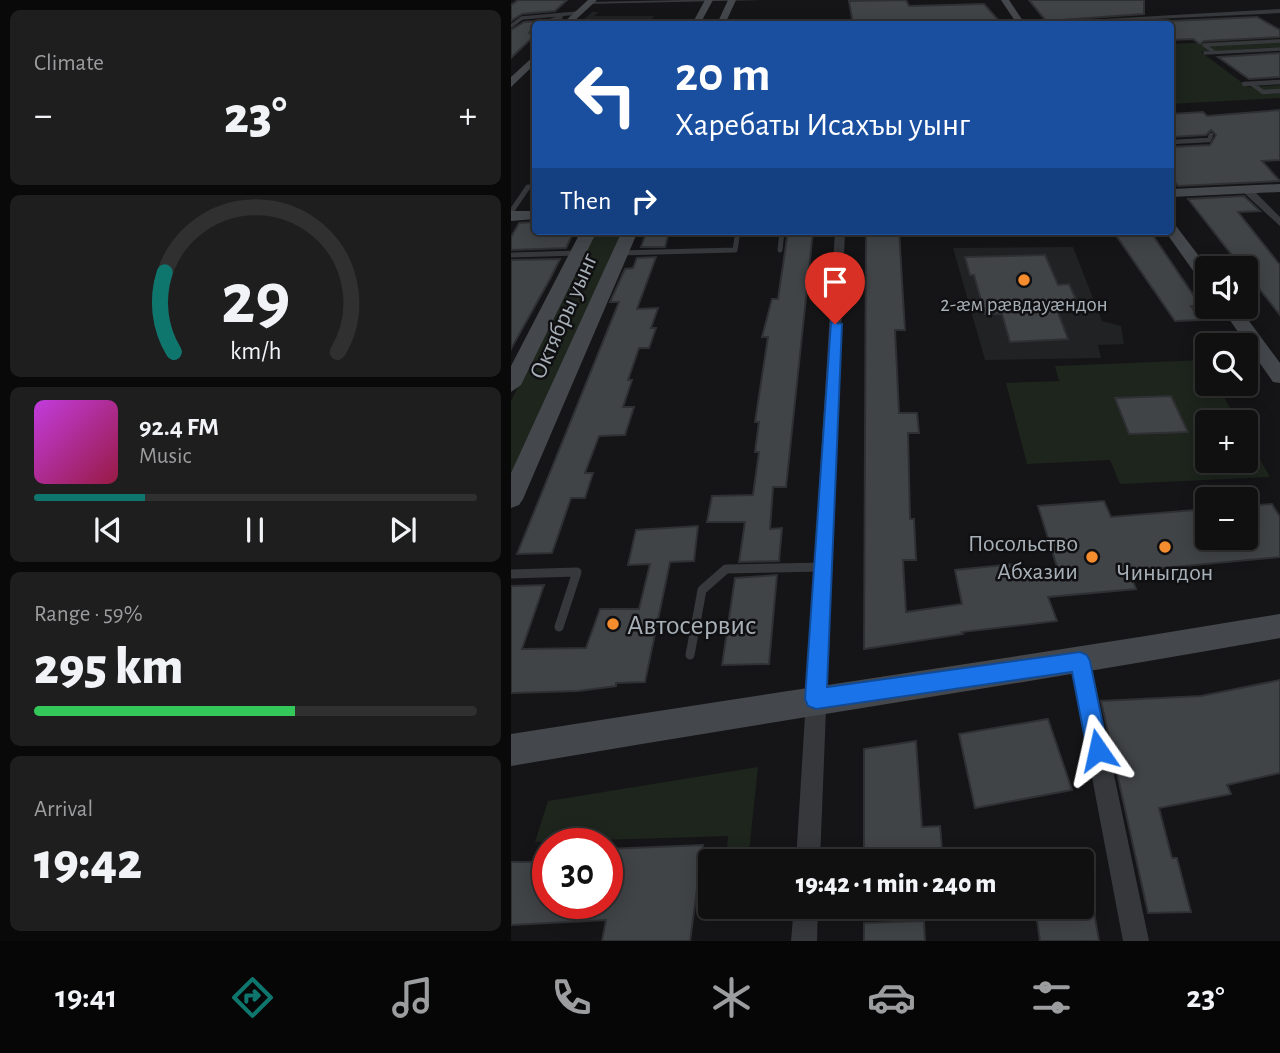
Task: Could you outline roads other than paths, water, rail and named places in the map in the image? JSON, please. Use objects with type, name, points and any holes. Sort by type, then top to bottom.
[{"type":"street","points":[[722,21],[732,0]]},
{"type":"street","points":[[573,18],[590,2],[762,0]]},
{"type":"street","points":[[1005,0],[1019,21]]},
{"type":"street","points":[[698,21],[708,1]]},
{"type":"street","points":[[1103,21],[1280,11]]},
{"type":"street","points":[[511,70],[532,49]]},
{"type":"street","points":[[511,84],[532,63]]},
{"type":"street","points":[[1174,193],[1280,188]]},
{"type":"street","points":[[1247,190],[1280,223]]},
{"type":"street","points":[[511,214],[532,215]]},
{"type":"street","points":[[1174,233],[1195,262]]},
{"type":"street","name":"Октябры уынг","points":[[511,385],[587,235]]},
{"type":"street","name":"Октябры уынг","points":[[511,499],[627,235]]},
{"type":"street","points":[[809,849],[839,235]]},
{"type":"street","points":[[1238,319],[1280,377]]},
{"type":"street","points":[[511,750],[816,699],[1080,661],[1280,626]]},
{"type":"street","points":[[1080,661],[1136,941]]},
{"type":"street","points":[[804,941],[805,919]]},
{"type":"lane","points":[[549,21],[561,17],[573,18]]},
{"type":"lane","points":[[511,18],[573,18]]},
{"type":"lane","points":[[511,26],[522,18]]},
{"type":"lane","points":[[1214,52],[1204,45],[1280,41]]},
{"type":"lane","points":[[1205,53],[1280,49]]},
{"type":"lane","points":[[1244,84],[1280,82]]},
{"type":"lane","points":[[1252,84],[1263,92],[1280,91]]},
{"type":"lane","points":[[1174,142],[1209,140],[1211,135]]},
{"type":"lane","points":[[511,214],[528,187],[532,187]]},
{"type":"lane","points":[[620,253],[735,250],[737,235]]},
{"type":"lane","points":[[780,250],[782,235]]},
{"type":"lane","points":[[511,255],[578,253]]},
{"type":"lane","points":[[691,655],[702,590],[726,569],[823,567]]},
{"type":"lane","points":[[511,574],[577,572],[559,626]]},
{"type":"place","name":"2-æм рӕвдауӕндон","points":[[1024,280]]},
{"type":"place","name":"Чиныгдон","points":[[1165,547]]},
{"type":"place","name":"Посольство Абхазии","points":[[1092,557]]},
{"type":"place","name":"Автосервис","points":[[613,624]]}]
